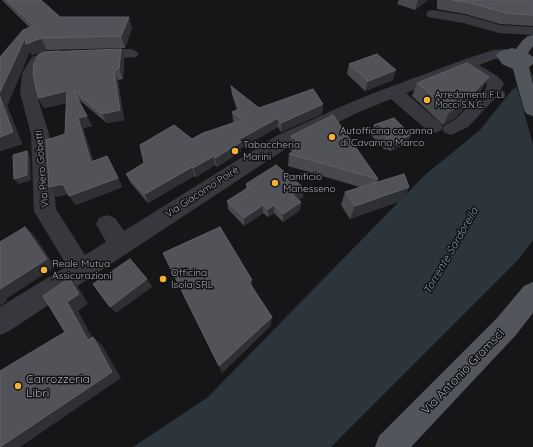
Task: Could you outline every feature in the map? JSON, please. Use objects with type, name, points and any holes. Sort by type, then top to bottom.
[{"type":"main road","points":[[533,39],[527,44],[517,62],[533,110]]},
{"type":"main road","name":"Via Antonio Gramsci","points":[[390,447],[506,327],[533,294]]},
{"type":"street","points":[[433,14],[465,19],[499,29],[533,31]]},
{"type":"street","name":"Via Piero Gobetti","points":[[82,270],[45,211],[40,134],[28,92],[30,73],[37,60],[47,56],[131,54]]},
{"type":"street","name":"Via Giacomo Poirè","points":[[0,322],[283,141],[353,108],[466,64],[493,55],[517,62]]},
{"type":"street","points":[[394,92],[442,128],[462,123],[493,90],[496,83],[466,64]]},
{"type":"street","points":[[107,224],[121,245]]},
{"type":"water","name":"Torrente Sardorella","points":[[533,74],[533,240],[518,260],[331,447],[133,447],[208,397],[425,175],[480,130],[512,90]]},
{"type":"pier","points":[[531,73],[533,80],[533,144],[516,84]]},
{"type":"building","points":[[7,0],[41,0],[60,17],[129,17],[121,36],[41,38],[26,44],[25,38],[0,92],[0,57],[23,30],[34,26]]},
{"type":"building","points":[[452,0],[533,0],[533,15],[506,13],[470,3]]},
{"type":"building","points":[[121,49],[119,69],[114,70],[120,110],[102,114],[73,90],[87,116],[78,118],[91,162],[107,156],[118,178],[69,196],[63,184],[49,187],[46,140],[65,134],[67,91],[38,98],[33,73],[34,63],[39,54],[44,52]]},
{"type":"building","points":[[377,54],[396,70],[368,81],[349,64]]},
{"type":"building","points":[[467,63],[489,77],[462,105],[450,111],[417,83]]},
{"type":"building","points":[[231,86],[259,108],[313,89],[323,104],[281,123],[278,118],[238,140],[241,142],[215,158],[214,156],[193,168],[192,167],[145,194],[126,174],[144,163],[140,145],[174,125],[192,139],[203,133],[242,120],[232,112],[239,109]]},
{"type":"building","points":[[0,97],[13,132],[0,137]]},
{"type":"building","points":[[333,115],[378,179],[289,154],[298,148],[291,136]]},
{"type":"building","points":[[394,118],[411,135],[393,142],[374,125]]},
{"type":"building","points":[[27,151],[27,175],[14,179],[13,155]]},
{"type":"building","points":[[276,165],[304,188],[293,195],[301,202],[283,214],[274,205],[268,209],[263,205],[244,218],[227,201],[249,187],[246,184]]},
{"type":"building","points":[[404,174],[409,187],[355,206],[345,192]]},
{"type":"building","points":[[25,227],[47,259],[0,289],[0,242]]},
{"type":"building","points":[[220,227],[252,280],[249,282],[272,317],[219,366],[163,253]]},
{"type":"building","points":[[130,259],[147,279],[110,307],[93,284]]},
{"type":"building","points":[[69,278],[79,294],[67,302],[88,340],[93,337],[112,372],[0,447],[0,371],[65,332],[43,296]]},
{"type":"place","name":"Arredamenti F.Lli Mocci S.N.C.","points":[[427,100]]},
{"type":"place","name":"Autofficina cavanna di Cavanna Marco","points":[[332,137]]},
{"type":"place","name":"Tabaccheria Marini","points":[[235,151]]},
{"type":"place","name":"Panificio Manesseno","points":[[275,183]]},
{"type":"place","name":"Reale Mutua Assicurazioni","points":[[44,270]]},
{"type":"place","name":"Officina Isola SRL","points":[[163,279]]},
{"type":"place","name":"Carrozzeria Libri","points":[[18,386]]}]
